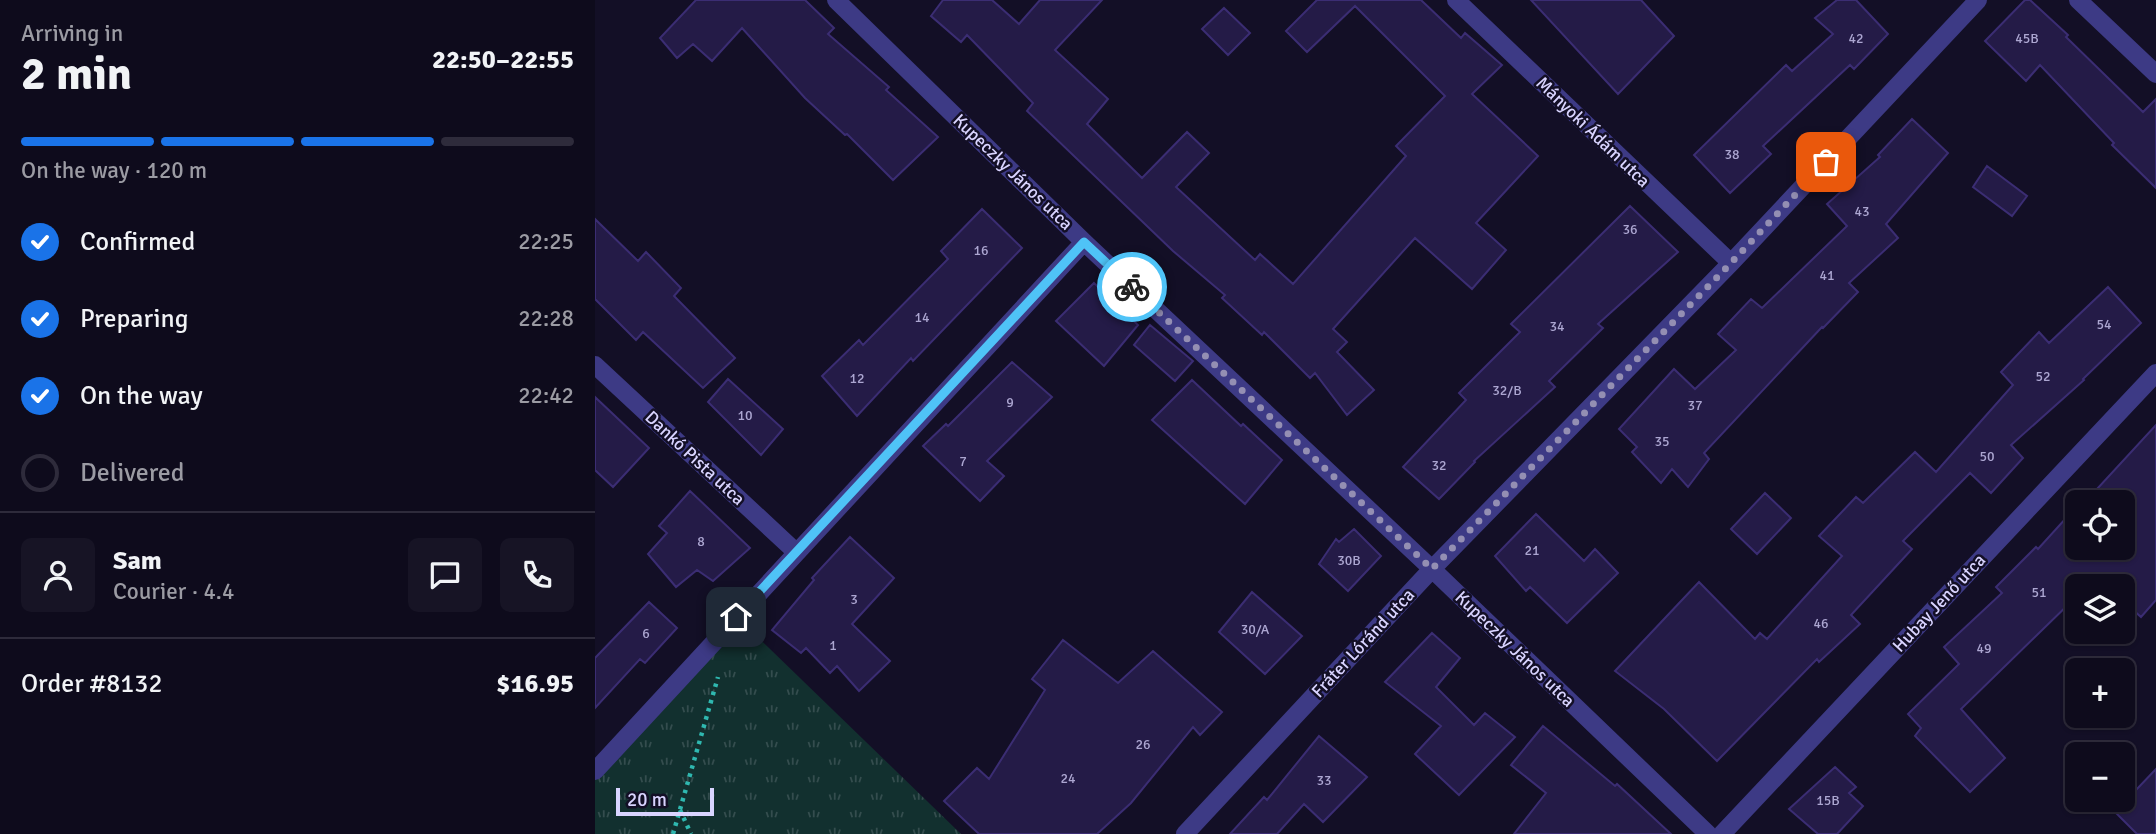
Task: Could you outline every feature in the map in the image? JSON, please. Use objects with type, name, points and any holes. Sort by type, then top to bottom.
[{"type":"street","name":"Kupeczky János utca","points":[[837,0],[1084,242],[1432,569],[1708,834]]},
{"type":"street","name":"Mányoki Ádám utca","points":[[1456,0],[1731,263]]},
{"type":"street","name":"Fráter Lóránd utca","points":[[1185,834],[1432,569],[1731,263],[1978,0]]},
{"type":"street","points":[[2078,0],[2156,74]]},
{"type":"street","points":[[595,771],[1084,242]]},
{"type":"street","name":"Dankó Pista utca","points":[[595,365],[796,552]]},
{"type":"street","name":"Hubay Jenő utca","points":[[1722,834],[2156,373]]},
{"type":"path","points":[[673,834],[721,668]]},
{"type":"path","points":[[680,809],[691,834]]},
{"type":"green space","points":[[736,616],[961,834],[595,834],[595,771]]},
{"type":"building","points":[[696,0],[805,0],[834,28],[828,34],[889,87],[886,90],[938,137],[893,180],[847,134],[805,98],[742,28],[712,61],[693,44],[677,58],[660,38]]},
{"type":"building","points":[[943,0],[992,0],[1019,24],[1040,0],[1102,0],[1055,50],[1108,99],[1087,124],[1142,178],[1187,132],[1209,153],[1176,187],[1255,260],[1260,254],[1293,284],[1406,156],[1396,146],[1445,96],[1355,6],[1307,52],[1286,31],[1317,0],[1421,0],[1461,38],[1465,33],[1502,65],[1472,94],[1538,156],[1476,223],[1506,250],[1472,289],[1415,238],[1333,329],[1347,342],[1337,352],[1374,390],[1347,415],[1315,373],[1310,378],[1264,332],[1262,335],[1222,298],[1225,295],[1173,251],[1027,111],[1033,103],[967,35],[961,42],[931,16]]},
{"type":"building","points":[[1531,0],[1641,0],[1674,36],[1618,94]]},
{"type":"building","points":[[1837,0],[1856,0],[1888,34],[1854,69],[1850,65],[1763,146],[1771,154],[1730,193],[1694,155],[1786,65],[1792,71],[1833,34],[1815,18]]},
{"type":"building","points":[[2025,0],[2030,0],[2068,35],[2066,37],[2143,112],[2156,99],[2156,188],[2112,145],[2114,143],[2040,65],[2026,81],[1985,41]]},
{"type":"building","points":[[1224,8],[1250,33],[1228,55],[1202,29]]},
{"type":"building","points":[[1912,119],[1948,153],[1886,224],[1898,238],[1849,283],[1858,292],[1704,453],[1709,459],[1688,487],[1672,469],[1661,483],[1632,452],[1637,447],[1619,429],[1674,369],[1695,389],[1736,350],[1718,334],[1751,299],[1762,308],[1847,226],[1827,204],[1880,157],[1878,155]]},
{"type":"building","points":[[1987,166],[2027,196],[2012,216],[1973,187]]},
{"type":"building","points":[[1630,206],[1678,252],[1598,324],[1603,328],[1549,381],[1555,387],[1474,461],[1439,499],[1403,467],[1466,400],[1459,393],[1520,332],[1511,324]]},
{"type":"building","points":[[982,209],[1022,248],[913,361],[911,358],[857,416],[822,376],[859,340],[863,345],[948,259],[941,251]]},
{"type":"building","points":[[595,219],[638,261],[646,252],[681,288],[674,296],[735,358],[703,388],[643,332],[636,340],[595,299]]},
{"type":"building","points":[[1094,283],[1138,325],[1104,366],[1056,321]]},
{"type":"building","points":[[2108,287],[2141,323],[2084,380],[2011,445],[2023,458],[1991,493],[1970,473],[1903,541],[1912,549],[1851,615],[1860,624],[1819,662],[1817,659],[1717,761],[1664,709],[1615,671],[1699,582],[1755,639],[1760,633],[1767,639],[1842,556],[1819,536],[1856,497],[1863,503],[1915,452],[1936,472],[2013,385],[2001,372],[2039,332],[2049,343]]},
{"type":"building","points":[[1150,325],[1193,361],[1175,381],[1134,345]]},
{"type":"building","points":[[1012,362],[1052,397],[987,461],[1004,476],[980,501],[923,446],[946,424],[948,426]]},
{"type":"building","points":[[728,379],[783,429],[761,455],[708,402]]},
{"type":"building","points":[[1192,380],[1282,460],[1245,504],[1152,420]]},
{"type":"building","points":[[595,397],[649,448],[613,487],[595,470]]},
{"type":"building","points":[[2156,425],[2156,600],[2141,617],[2135,612],[2135,574],[2065,574],[2065,608],[1961,709],[2005,758],[1970,792],[1915,736],[1921,728],[1908,714],[1959,664],[1944,647],[2002,593],[1996,587],[2036,547],[2038,549],[2065,519],[2065,560],[2135,560],[2135,490],[2096,490]]},
{"type":"building","points":[[690,491],[750,548],[713,581],[697,570],[676,587],[648,554],[667,533],[659,526]]},
{"type":"building","points":[[1765,493],[1791,518],[1757,554],[1731,529]]},
{"type":"building","points":[[1536,514],[1584,561],[1595,549],[1618,573],[1567,623],[1530,587],[1526,591],[1495,556]]},
{"type":"building","points":[[1354,529],[1381,556],[1348,591],[1319,564],[1336,539],[1339,542]]},
{"type":"building","points":[[850,537],[894,578],[852,624],[890,661],[859,691],[837,666],[830,673],[806,648],[801,653],[772,630],[814,580],[812,578]]},
{"type":"building","points":[[1252,592],[1302,636],[1265,674],[1219,632]]},
{"type":"building","points":[[649,602],[677,628],[645,663],[640,659],[595,708],[595,658]]},
{"type":"building","points":[[1432,633],[1460,658],[1436,687],[1474,725],[1485,713],[1515,737],[1459,795],[1415,754],[1441,726],[1385,682]]},
{"type":"building","points":[[1063,640],[1118,683],[1153,651],[1222,712],[1200,735],[1193,727],[1131,803],[1097,834],[979,834],[944,801],[977,768],[989,779],[1045,690],[1032,679]]},
{"type":"building","points":[[1543,726],[1615,786],[1617,784],[1671,834],[1514,834],[1546,793],[1511,765]]},
{"type":"building","points":[[1319,736],[1367,777],[1323,822],[1304,804],[1277,834],[1230,834],[1264,797],[1267,800]]},
{"type":"building","points":[[1835,767],[1856,787],[1849,793],[1863,806],[1837,834],[1818,834],[1789,809]]},
{"type":"building","points":[[2156,769],[2156,834],[2137,834],[2115,812],[2135,812],[2135,791]]},
{"type":"way so far","points":[[1132,287],[1432,569],[1826,162]]},
{"type":"route","points":[[736,617],[1084,242],[1132,287]]}]
